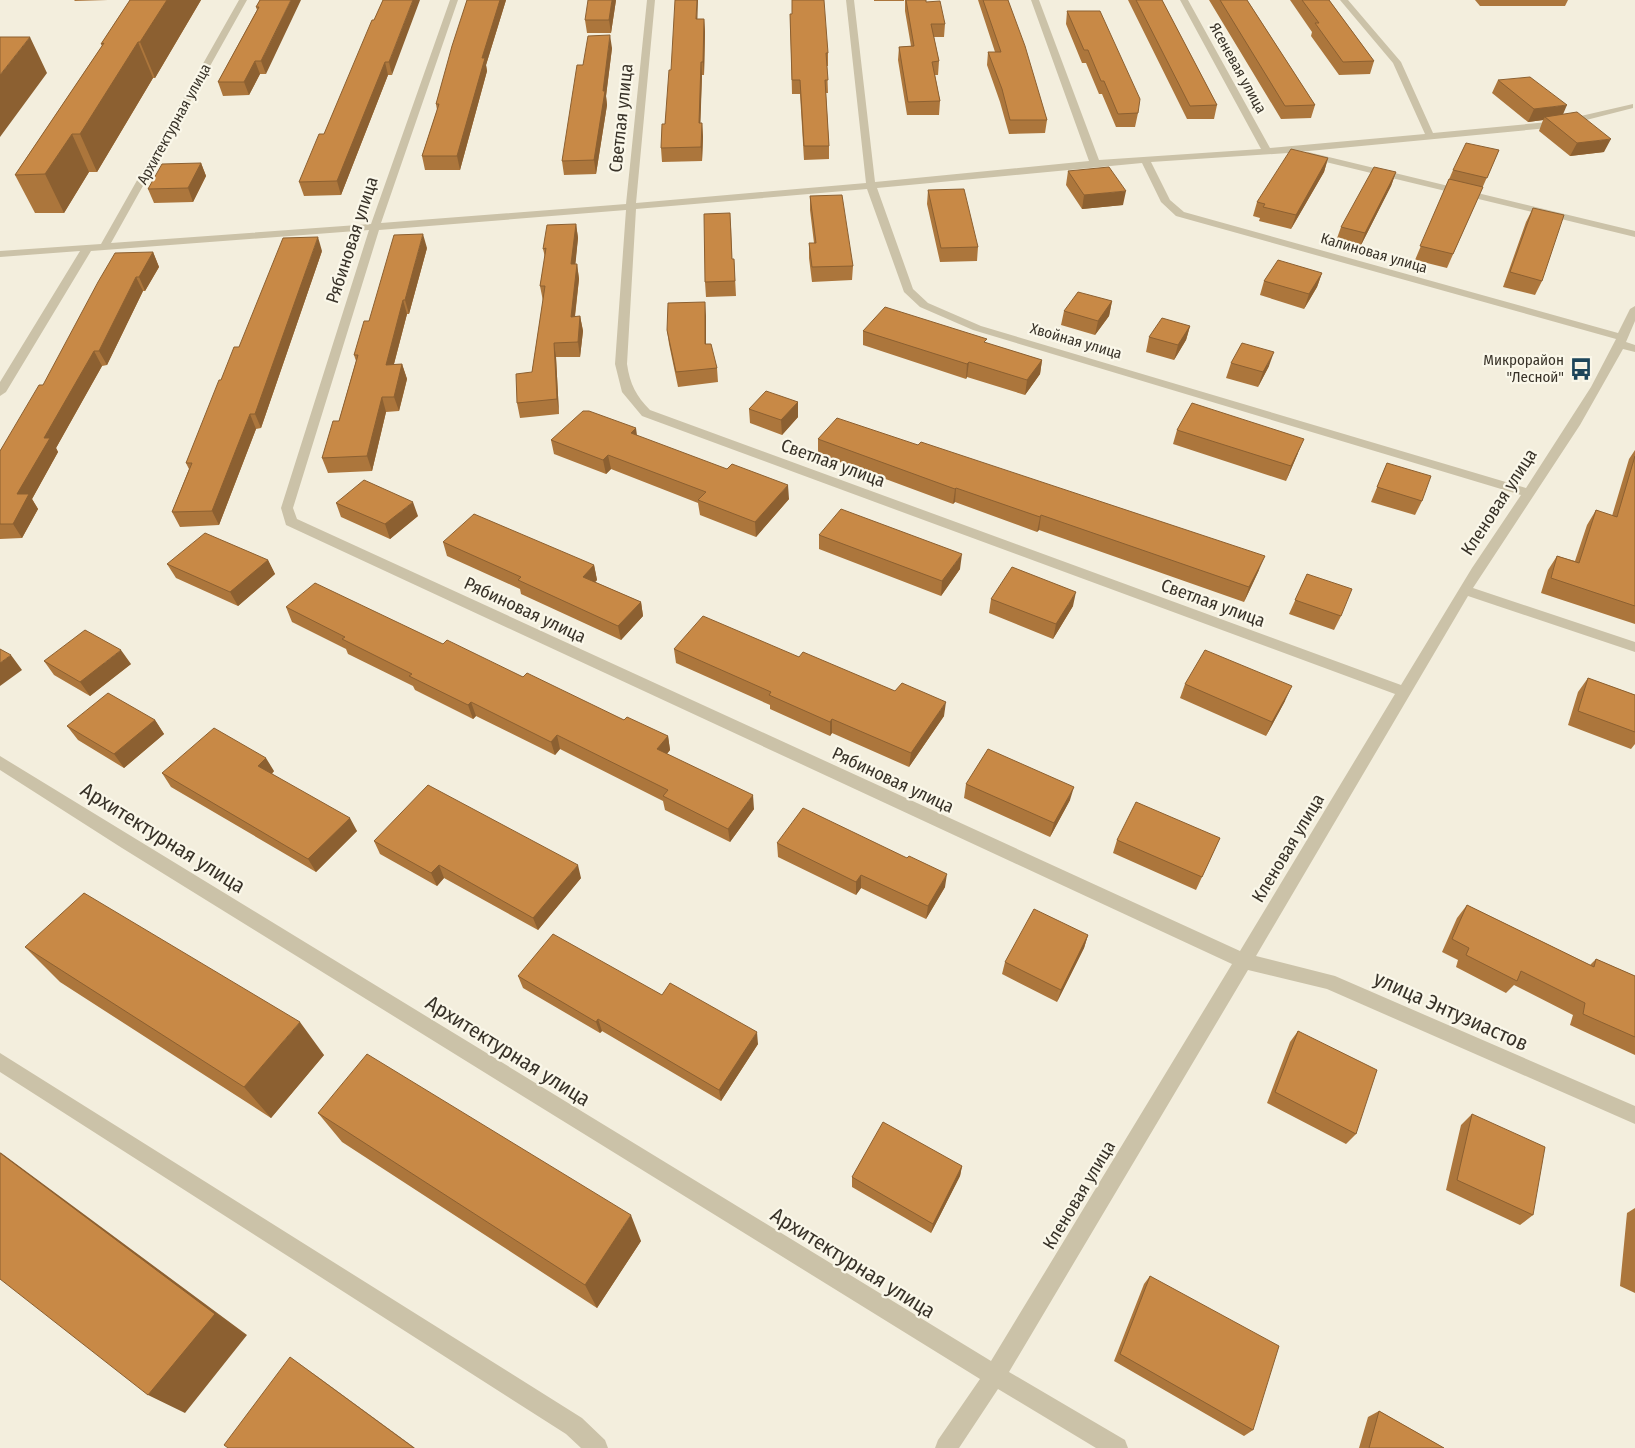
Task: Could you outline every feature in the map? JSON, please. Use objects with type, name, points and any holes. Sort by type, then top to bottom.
[{"type":"street","name":"Архитектурная улица","points":[[104,247],[244,0]]},
{"type":"street","name":"Рябиновая улица","points":[[454,0],[374,227],[287,508],[291,522],[1244,961]]},
{"type":"street","name":"Светлая улица","points":[[651,0],[630,205],[620,364],[623,383],[629,397],[646,413],[1405,692]]},
{"type":"street","name":"Хвойная улица","points":[[850,0],[871,186],[908,290],[924,305],[977,328],[1528,493]]},
{"type":"street","points":[[1034,0],[1095,163]]},
{"type":"street","name":"Ясеневая улица","points":[[1184,0],[1266,151]]},
{"type":"street","points":[[1344,0],[1397,62],[1430,136]]},
{"type":"street","points":[[0,254],[374,227],[871,186],[1095,163],[1288,150],[1559,124],[1630,106]]},
{"type":"street","points":[[1288,150],[1635,234]]},
{"type":"street","name":"Калиновая улица","points":[[1144,160],[1166,202],[1180,214],[1626,344]]},
{"type":"street","points":[[0,392],[87,248]]},
{"type":"street","name":"Кленовая улица","points":[[946,1448],[994,1376],[1465,590],[1626,344],[1635,309]]},
{"type":"street","points":[[1465,590],[1635,647]]},
{"type":"street","name":"Архитектурная улица","points":[[0,762],[136,849],[994,1376],[1117,1448]]},
{"type":"street","name":"улица Энтузиастов","points":[[1244,961],[1329,982],[1635,1116]]},
{"type":"street","points":[[0,1062],[574,1426],[597,1448]]},
{"type":"building","points":[[130,0],[167,0],[80,134],[72,134],[45,174],[15,175],[104,43],[101,44]]},
{"type":"building","points":[[260,0],[291,0],[261,61],[255,61],[244,82],[218,82],[259,7],[256,7]]},
{"type":"building","points":[[383,0],[413,0],[389,62],[385,62],[337,181],[299,182],[319,134],[324,134],[372,20],[374,20]]},
{"type":"building","points":[[467,0],[500,0],[482,58],[485,58],[457,156],[422,156],[439,104],[436,104]]},
{"type":"building","points":[[588,0],[612,0],[609,20],[585,20]]},
{"type":"building","points":[[675,0],[697,0],[696,19],[704,19],[699,123],[702,123],[701,147],[661,148],[662,124],[665,124],[669,70],[671,70]]},
{"type":"building","points":[[792,0],[824,0],[828,53],[826,53],[828,80],[825,80],[829,146],[804,146],[800,80],[792,80],[790,14],[792,14]]},
{"type":"building","points":[[906,0],[940,1],[945,24],[931,24],[939,61],[932,62],[940,101],[908,102],[899,47],[914,46]]},
{"type":"building","points":[[983,0],[1008,0],[1025,46],[1047,120],[1010,120],[1002,89],[988,52],[1001,52]]},
{"type":"building","points":[[1136,0],[1162,0],[1217,105],[1190,106]]},
{"type":"building","points":[[1220,0],[1247,0],[1315,105],[1285,106]]},
{"type":"building","points":[[1302,0],[1329,0],[1374,61],[1343,62],[1315,23],[1319,23]]},
{"type":"building","points":[[1067,11],[1100,11],[1140,99],[1138,113],[1118,114],[1104,81],[1101,81],[1088,50],[1084,50]]},
{"type":"building","points":[[610,35],[603,91],[605,91],[594,160],[562,161],[577,65],[583,65],[588,36]]},
{"type":"building","points":[[0,37],[30,37],[0,75]]},
{"type":"building","points":[[1530,77],[1567,105],[1534,109],[1498,80]]},
{"type":"building","points":[[1577,112],[1611,139],[1577,143],[1545,117]]},
{"type":"building","points":[[1466,143],[1499,150],[1487,178],[1453,170]]},
{"type":"building","points":[[1291,149],[1328,158],[1296,215],[1263,207],[1265,204],[1257,202]]},
{"type":"building","points":[[201,163],[188,188],[148,189],[162,164]]},
{"type":"building","points":[[1109,167],[1126,191],[1084,195],[1068,171]]},
{"type":"building","points":[[1374,167],[1396,172],[1365,233],[1341,227]]},
{"type":"building","points":[[1449,179],[1483,187],[1453,254],[1420,246]]},
{"type":"building","points":[[964,189],[978,247],[941,248],[928,190]]},
{"type":"building","points":[[842,195],[853,266],[812,267],[809,243],[816,243],[810,196]]},
{"type":"building","points":[[1533,208],[1564,215],[1542,281],[1510,272]]},
{"type":"building","points":[[730,213],[735,281],[705,282],[704,214]]},
{"type":"building","points":[[576,224],[571,264],[577,264],[571,317],[580,316],[578,342],[554,343],[557,399],[517,403],[516,374],[532,372],[545,286],[540,286],[546,248],[543,249],[547,225]]},
{"type":"building","points":[[423,234],[386,365],[402,364],[394,397],[382,397],[367,456],[322,458],[333,421],[339,421],[358,355],[354,355],[364,321],[369,321],[394,235]]},
{"type":"building","points":[[318,237],[255,414],[250,414],[212,511],[172,512],[192,463],[186,463],[219,380],[221,380],[234,347],[239,347],[283,238]]},
{"type":"building","points":[[153,252],[139,277],[136,277],[99,351],[94,351],[44,438],[50,438],[17,494],[29,494],[13,524],[0,524],[0,451],[39,385],[43,385],[115,253]]},
{"type":"building","points":[[1278,260],[1322,273],[1309,294],[1264,281]]},
{"type":"building","points":[[1078,292],[1112,301],[1098,321],[1064,311]]},
{"type":"building","points":[[705,302],[705,344],[711,344],[717,368],[676,372],[667,330],[668,303]]},
{"type":"building","points":[[885,307],[987,339],[984,342],[1042,360],[1027,380],[969,362],[967,364],[863,331]]},
{"type":"building","points":[[1162,318],[1190,326],[1178,345],[1149,337]]},
{"type":"building","points":[[1242,343],[1274,352],[1263,372],[1231,363]]},
{"type":"building","points":[[766,391],[798,402],[781,420],[749,409]]},
{"type":"building","points":[[1192,403],[1304,439],[1291,466],[1177,430]]},
{"type":"building","points":[[583,411],[589,411],[636,428],[631,433],[727,469],[732,464],[788,485],[755,522],[698,500],[706,492],[608,455],[603,460],[551,440]]},
{"type":"building","points":[[837,418],[918,445],[921,442],[1265,556],[1249,587],[1041,515],[1040,517],[955,489],[818,439]]},
{"type":"building","points":[[1635,456],[1635,606],[1551,578],[1557,556],[1579,563],[1596,510],[1617,517]]},
{"type":"building","points":[[1387,463],[1431,476],[1422,501],[1377,487]]},
{"type":"building","points":[[364,480],[413,502],[385,524],[336,503]]},
{"type":"building","points":[[841,509],[962,554],[942,581],[819,535]]},
{"type":"building","points":[[474,514],[594,565],[583,577],[641,602],[618,626],[518,580],[521,577],[443,542]]},
{"type":"building","points":[[205,533],[268,560],[230,592],[167,564]]},
{"type":"building","points":[[1012,567],[1076,592],[1056,624],[991,599]]},
{"type":"building","points":[[1307,574],[1352,589],[1341,616],[1295,600]]},
{"type":"building","points":[[315,583],[443,644],[447,640],[523,677],[527,673],[624,720],[627,717],[668,736],[657,749],[753,795],[728,829],[663,796],[668,790],[557,735],[551,742],[471,702],[468,705],[409,676],[412,674],[342,639],[345,637],[286,607]]},
{"type":"building","points":[[703,616],[799,657],[803,652],[895,691],[902,683],[946,702],[911,753],[832,719],[830,722],[769,695],[771,692],[674,649]]},
{"type":"building","points":[[85,630],[121,650],[80,682],[44,661]]},
{"type":"building","points":[[0,649],[11,655],[0,663]]},
{"type":"building","points":[[1205,650],[1292,686],[1272,722],[1185,684]]},
{"type":"building","points":[[1588,678],[1635,695],[1635,732],[1578,711]]},
{"type":"building","points":[[108,693],[155,720],[114,754],[67,726]]},
{"type":"building","points":[[214,728],[266,758],[258,766],[350,818],[308,859],[162,773]]},
{"type":"building","points":[[988,749],[1074,787],[1054,823],[966,784]]},
{"type":"building","points":[[428,785],[578,865],[533,918],[439,865],[431,873],[374,841]]},
{"type":"building","points":[[1136,802],[1220,838],[1202,877],[1117,840]]},
{"type":"building","points":[[803,808],[907,858],[909,856],[947,874],[928,906],[861,875],[856,882],[777,843]]},
{"type":"building","points":[[84,893],[300,1022],[244,1087],[25,947]]},
{"type":"building","points":[[1467,905],[1594,967],[1596,959],[1635,976],[1635,1037],[1583,1014],[1585,1003],[1521,971],[1517,981],[1466,955],[1469,948],[1452,939]]},
{"type":"building","points":[[1034,909],[1088,935],[1061,990],[1005,962]]},
{"type":"building","points":[[553,934],[662,995],[670,983],[757,1032],[719,1090],[598,1019],[596,1022],[518,976]]},
{"type":"building","points":[[1298,1031],[1377,1070],[1356,1134],[1275,1092]]},
{"type":"building","points":[[367,1054],[631,1215],[585,1285],[318,1113]]},
{"type":"building","points":[[1472,1114],[1545,1147],[1533,1215],[1457,1180]]},
{"type":"building","points":[[883,1122],[962,1166],[933,1224],[852,1177]]},
{"type":"building","points":[[0,1153],[215,1314],[148,1395],[0,1279]]},
{"type":"building","points":[[1150,1276],[1279,1346],[1253,1430],[1120,1354]]},
{"type":"building","points":[[290,1357],[414,1448],[228,1448],[224,1445]]},
{"type":"building","points":[[1379,1411],[1444,1448],[1369,1448]]},
{"type":"place","name":"Микрорайон \"Лесной\"","points":[[1581,369]]}]
